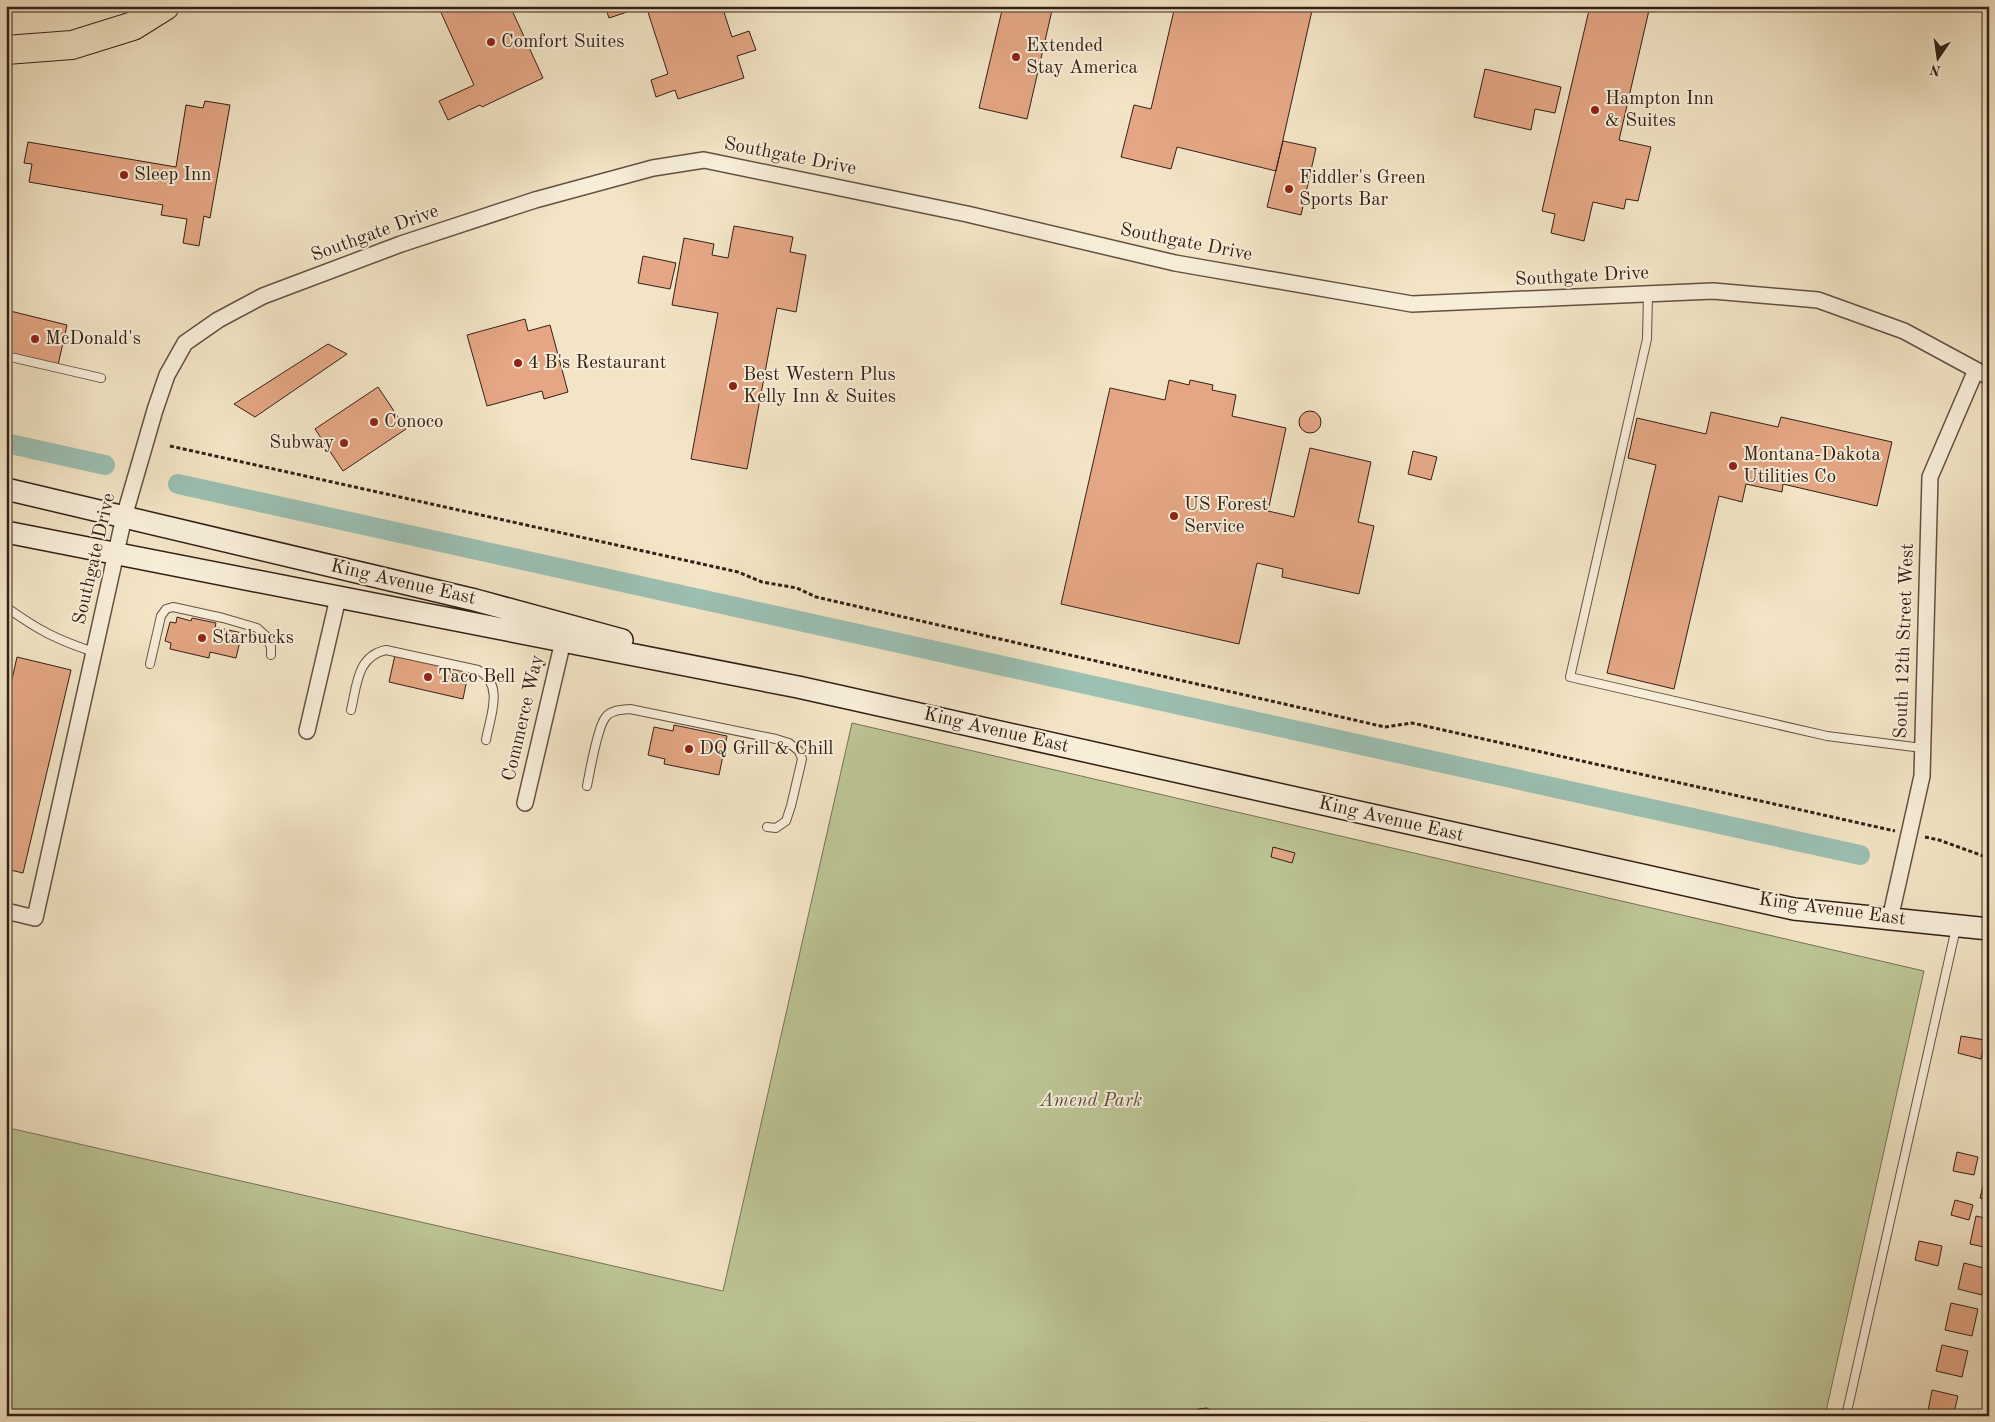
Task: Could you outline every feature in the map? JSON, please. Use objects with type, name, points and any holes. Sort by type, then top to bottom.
[{"type":"highway","points":[[6,50],[72,46],[133,26],[165,6]]},
{"type":"main road","name":"King Avenue East","points":[[6,489],[476,600],[798,687]]},
{"type":"main road","name":"King Avenue East","points":[[6,532],[798,687],[1794,909],[1989,929]]},
{"type":"street","name":"Southgate Drive","points":[[6,912],[36,918],[124,517],[167,375],[184,343],[218,320],[263,296],[410,241],[544,198],[653,168],[704,160],[967,214],[1175,263],[1412,304],[1713,291],[1818,300],[1904,331],[1982,374]]},
{"type":"street","name":"South 12th Street West","points":[[1890,919],[1922,776],[1930,477],[1982,374]]},
{"type":"street","points":[[307,730],[338,598]]},
{"type":"street","name":"Commerce Way","points":[[525,803],[563,641]]},
{"type":"lane","points":[[1648,294],[1647,339],[1570,677],[1827,736],[1922,748]]},
{"type":"lane","points":[[6,356],[101,378]]},
{"type":"lane","points":[[6,607],[40,631],[65,643],[94,652]]},
{"type":"lane","points":[[150,664],[161,616],[166,609],[173,607],[257,628],[266,636],[271,647],[271,655]]},
{"type":"lane","points":[[351,710],[362,665],[376,652],[386,650],[478,670],[487,675],[493,684],[495,696],[486,740]]},
{"type":"lane","points":[[587,786],[601,727],[605,717],[615,711],[630,709],[776,739],[789,743],[799,751],[802,759],[792,806],[786,821],[776,828],[767,827]]},
{"type":"lane","points":[[1846,1416],[1957,926]]},
{"type":"path","points":[[170,446],[738,572],[762,582],[798,588],[816,598],[1386,727],[1412,723],[1939,840],[1989,858]]},
{"type":"green space","name":"Amend Park","points":[[852,723],[1924,971],[1825,1416],[6,1416],[6,1137],[9,1128],[723,1291]]},
{"type":"building","name":"Comfort Suites","points":[[438,6],[510,6],[543,78],[482,107],[480,105],[448,120],[439,101],[474,85]]},
{"type":"building","points":[[605,6],[645,6],[609,18]]},
{"type":"building","points":[[646,6],[722,6],[732,37],[749,31],[756,50],[737,56],[744,78],[678,99],[675,90],[656,97],[651,80],[668,74]]},
{"type":"building","name":"Extended Stay America","points":[[1003,6],[1053,6],[1027,119],[979,108]]},
{"type":"building","points":[[1175,6],[1313,6],[1276,171],[1177,147],[1171,169],[1121,157],[1134,105],[1151,109]]},
{"type":"building","points":[[1590,6],[1650,6],[1619,140],[1651,147],[1638,201],[1626,199],[1624,209],[1593,202],[1584,241],[1551,233],[1555,214],[1542,211]]},
{"type":"building","points":[[1485,69],[1561,87],[1555,113],[1535,109],[1531,130],[1474,117]]},
{"type":"building","name":"Sleep Inn","points":[[205,101],[230,105],[210,218],[204,216],[199,246],[183,243],[187,219],[161,215],[163,205],[29,182],[32,164],[24,163],[28,142],[176,167],[186,105],[203,108]]},
{"type":"building","name":"Fiddler's Green Sports Bar","points":[[1283,141],[1316,148],[1301,215],[1267,207]]},
{"type":"building","name":"Best Western Plus Kelly Inn & Suites","points":[[734,226],[793,237],[790,252],[806,255],[796,312],[777,308],[747,469],[691,459],[718,313],[672,305],[684,238],[714,244],[712,255],[728,258]]},
{"type":"building","points":[[643,256],[676,263],[670,289],[638,283]]},
{"type":"building","name":"McDonald's","points":[[6,310],[67,325],[58,365],[6,353]]},
{"type":"building","name":"4 B's Restaurant","points":[[525,319],[528,331],[550,325],[568,392],[544,399],[542,391],[487,406],[467,335]]},
{"type":"building","points":[[328,344],[347,354],[255,417],[234,404]]},
{"type":"building","points":[[1169,380],[1189,385],[1190,380],[1213,385],[1212,390],[1236,395],[1232,416],[1286,428],[1268,511],[1294,517],[1310,448],[1371,462],[1358,522],[1374,526],[1359,594],[1282,577],[1283,569],[1257,563],[1239,644],[1061,604],[1110,388],[1165,400]]},
{"type":"building","points":[[378,387],[406,429],[343,471],[315,429]]},
{"type":"building","points":[[1310,411],[1318,414],[1321,422],[1318,430],[1310,433],[1302,430],[1299,422],[1302,414]]},
{"type":"building","points":[[1711,412],[1778,427],[1781,417],[1892,442],[1877,506],[1783,484],[1782,492],[1746,484],[1742,502],[1719,496],[1674,689],[1607,673],[1656,465],[1628,458],[1637,418],[1706,434]]},
{"type":"building","points":[[1413,451],[1437,457],[1431,480],[1408,474]]},
{"type":"building","points":[[177,617],[191,621],[192,618],[216,623],[215,627],[242,633],[236,658],[210,652],[209,658],[170,649],[171,643],[165,641],[170,622],[176,623]]},
{"type":"building","points":[[395,655],[462,671],[461,677],[467,679],[463,699],[389,682]]},
{"type":"building","points":[[17,657],[71,670],[23,873],[6,869],[6,706]]},
{"type":"building","points":[[674,725],[727,736],[719,775],[664,764],[665,759],[648,755],[654,727],[673,731]]},
{"type":"building","points":[[1273,847],[1295,853],[1292,863],[1271,857]]},
{"type":"building","points":[[1961,1036],[1985,1040],[1981,1059],[1958,1053]]},
{"type":"building","points":[[1957,1152],[1978,1157],[1974,1175],[1953,1171]]},
{"type":"building","points":[[1987,1171],[1989,1171],[1989,1200],[1980,1198]]},
{"type":"building","points":[[1955,1200],[1973,1205],[1969,1220],[1951,1215]]},
{"type":"building","points":[[1976,1216],[1989,1219],[1989,1248],[1970,1244]]},
{"type":"building","points":[[1919,1241],[1942,1246],[1938,1266],[1915,1260]]},
{"type":"building","points":[[1964,1263],[1988,1269],[1982,1295],[1958,1289]]},
{"type":"building","points":[[1951,1303],[1978,1309],[1972,1336],[1945,1330]]},
{"type":"building","points":[[1942,1345],[1968,1351],[1962,1377],[1936,1371]]},
{"type":"building","points":[[1932,1390],[1958,1396],[1953,1416],[1927,1416]]},
{"type":"building","points":[[1207,1408],[1217,1416],[1197,1416],[1198,1409]]},
{"type":"building","points":[[1895,1411],[1915,1416],[1894,1416]]},
{"type":"waterway","points":[[6,443],[105,465]]},
{"type":"waterway","points":[[178,484],[1860,855]]},
{"type":"place","name":"Comfort Suites","points":[[491,42]]},
{"type":"place","name":"Extended Stay America","points":[[1016,57]]},
{"type":"place","name":"Hampton Inn & Suites","points":[[1595,110]]},
{"type":"place","name":"Sleep Inn","points":[[124,175]]},
{"type":"place","name":"Fiddler's Green Sports Bar","points":[[1289,189]]},
{"type":"place","name":"McDonald's","points":[[35,339]]},
{"type":"place","name":"4 B's Restaurant","points":[[518,363]]},
{"type":"place","name":"Best Western Plus Kelly Inn & Suites","points":[[733,386]]},
{"type":"place","name":"Conoco","points":[[374,422]]},
{"type":"place","name":"Subway","points":[[344,443]]},
{"type":"place","name":"Montana-Dakota Utilities Co","points":[[1733,466]]},
{"type":"place","name":"US Forest Service","points":[[1174,516]]},
{"type":"place","name":"Starbucks","points":[[202,638]]},
{"type":"place","name":"Taco Bell","points":[[428,677]]},
{"type":"place","name":"DQ Grill & Chill","points":[[689,749]]}]
